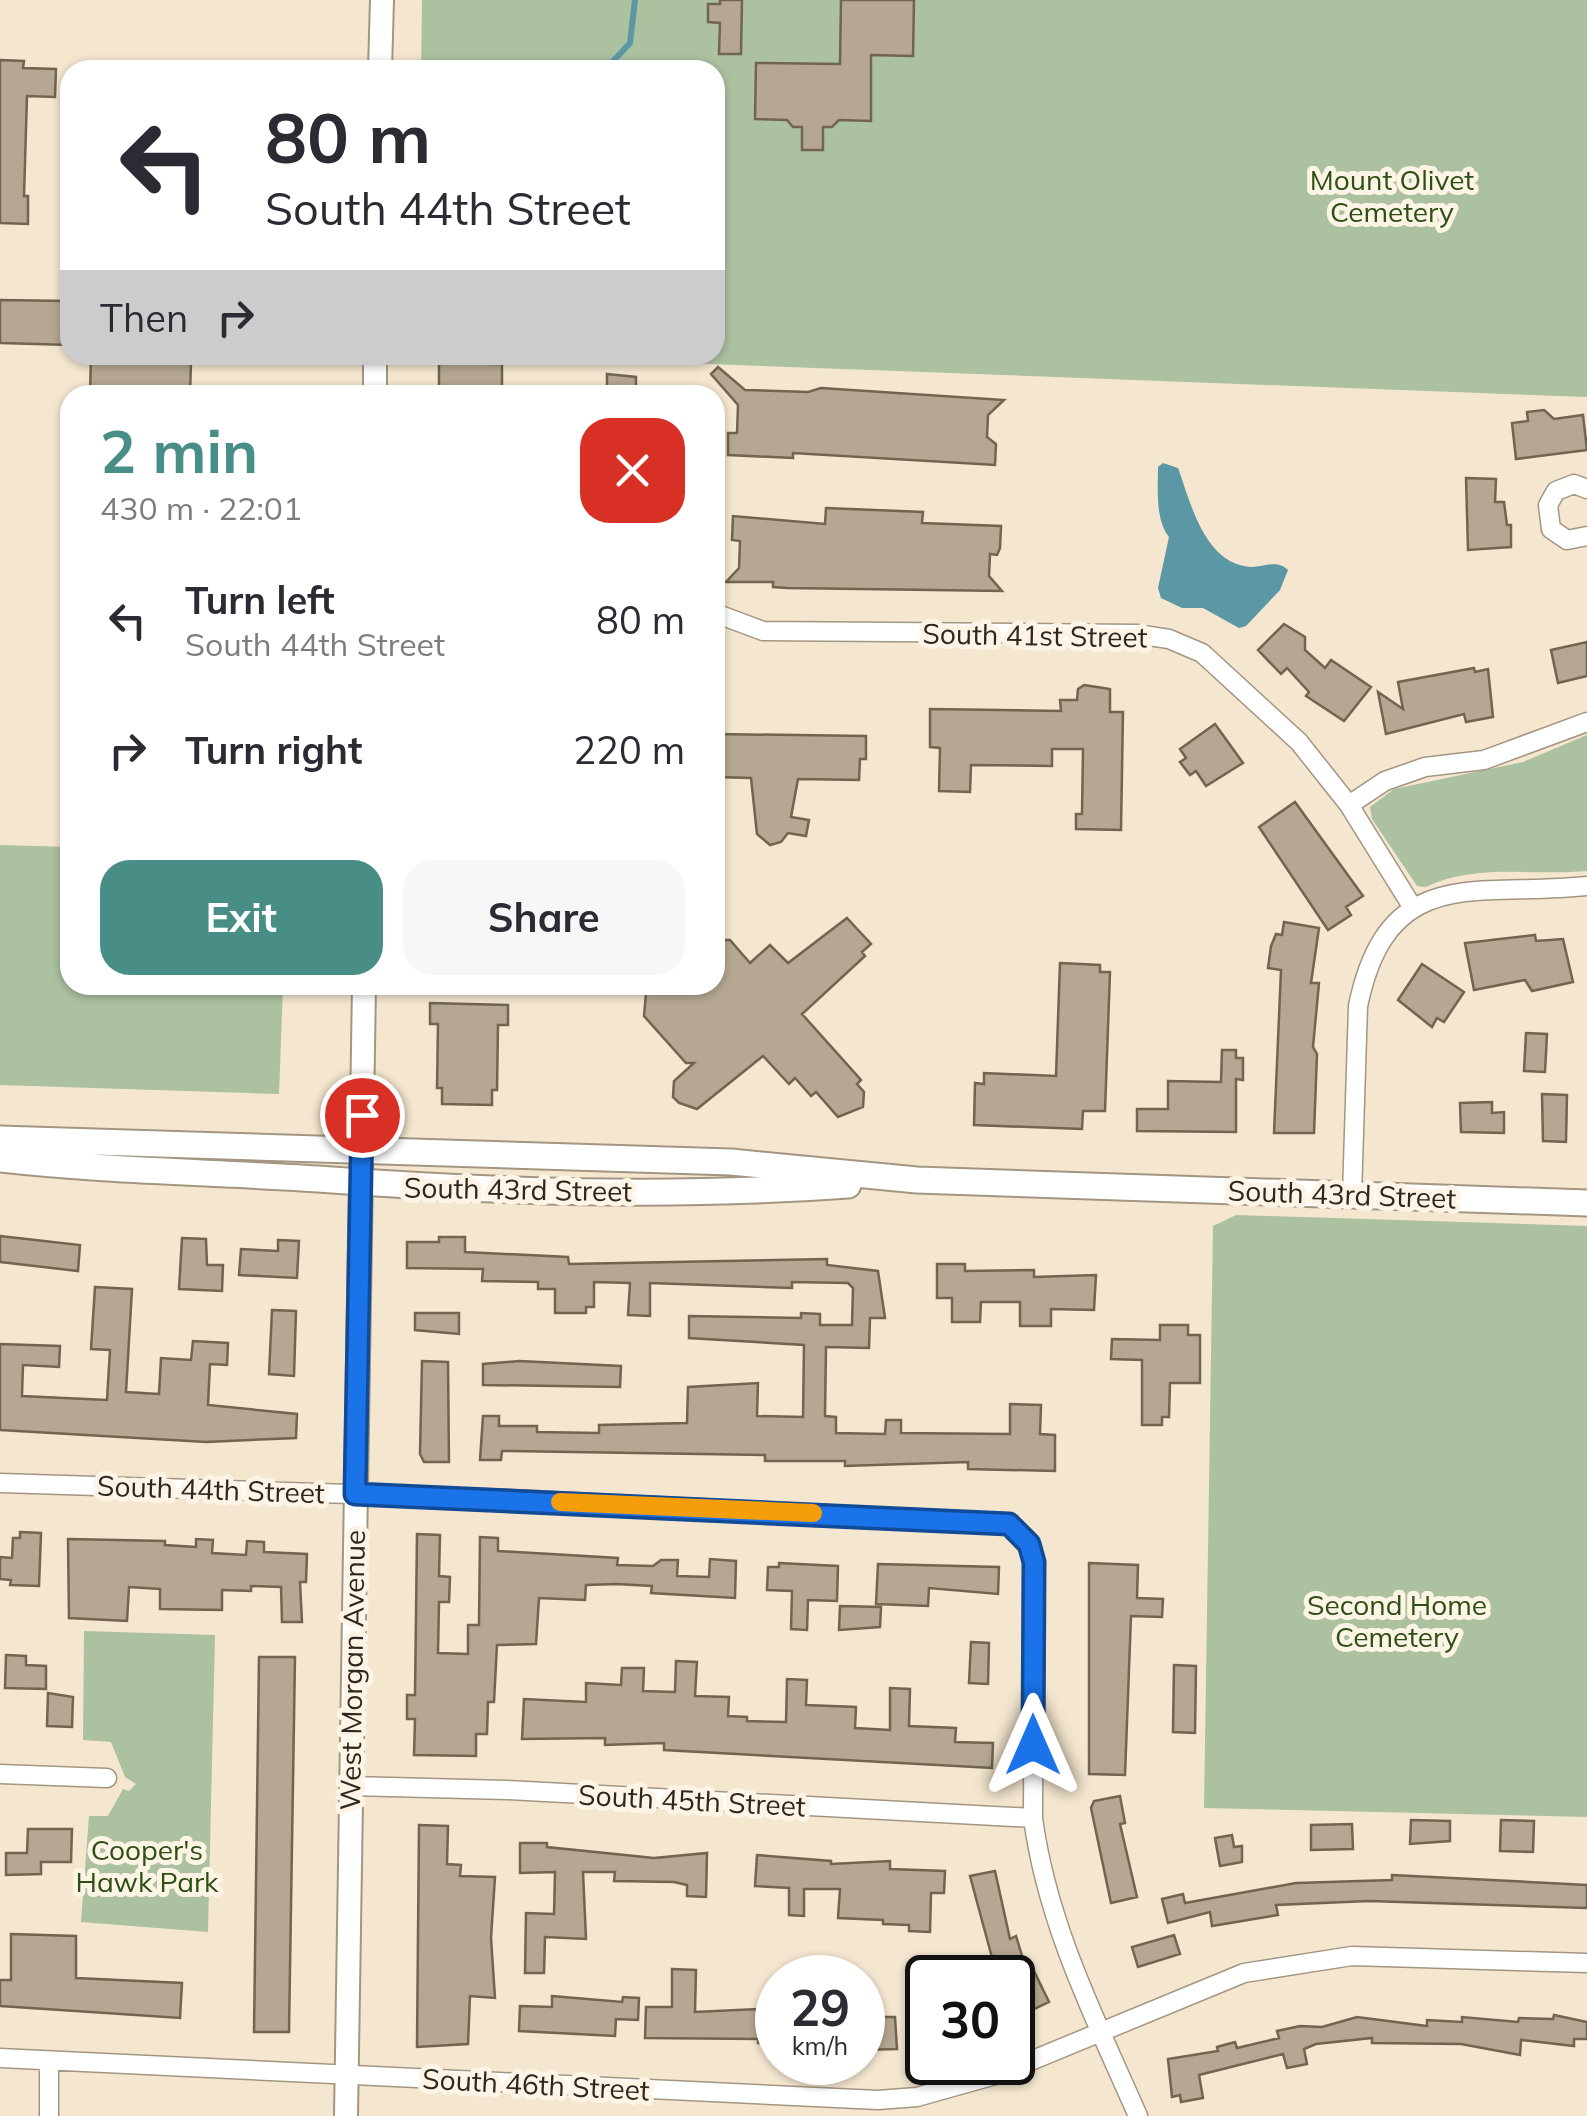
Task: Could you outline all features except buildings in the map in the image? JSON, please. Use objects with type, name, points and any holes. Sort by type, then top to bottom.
[{"type":"main road","name":"South 43rd Street","points":[[0,1139],[744,1163],[918,1180],[1587,1203]]},
{"type":"main road","points":[[507,1190],[508,1154]]},
{"type":"main road","name":"South 43rd Street","points":[[0,1158],[96,1169],[507,1190],[766,1191],[918,1180]]},
{"type":"street","points":[[380,60],[382,0]]},
{"type":"street","points":[[1587,489],[1574,484],[1556,491],[1547,516],[1551,529],[1567,540],[1587,536]]},
{"type":"street","name":"South 41st Street","points":[[725,618],[763,631],[1136,634],[1170,640],[1202,652],[1299,742],[1349,806],[1413,908]]},
{"type":"street","points":[[1349,806],[1385,781],[1424,767],[1484,760],[1587,722]]},
{"type":"street","points":[[1352,1195],[1361,991],[1380,946],[1413,908],[1475,887],[1587,886]]},
{"type":"street","name":"West Morgan Avenue","points":[[346,2116],[364,995]]},
{"type":"street","name":"South 44th Street","points":[[0,1483],[994,1520],[1020,1530],[1034,1562],[1033,1818]]},
{"type":"street","points":[[0,1774],[107,1778]]},
{"type":"street","name":"South 45th Street","points":[[351,1786],[506,1790],[1033,1818]]},
{"type":"street","points":[[1033,1818],[1047,1899],[1138,2116]]},
{"type":"street","name":"South 46th Street","points":[[0,2058],[878,2100],[952,2089],[1244,1973],[1301,1963],[1427,1955],[1587,1963]]},
{"type":"street","points":[[49,2116],[50,2060]]},
{"type":"green space","name":"Mount Olivet Cemetery","points":[[422,0],[1587,0],[1587,397],[725,365],[725,60],[421,60]]},
{"type":"green space","points":[[1587,735],[1587,871],[1485,873],[1417,886],[1372,819],[1370,807],[1394,789],[1523,762]]},
{"type":"green space","points":[[0,845],[60,847],[60,995],[283,995],[279,1094],[0,1085]]},
{"type":"green space","name":"Second Home Cemetery","points":[[1236,1215],[1587,1226],[1587,1817],[1204,1808],[1213,1226]]},
{"type":"green space","name":"Cooper's Hawk Park","points":[[84,1631],[215,1635],[208,1932],[81,1922],[89,1816],[108,1816],[123,1789],[129,1791],[136,1784],[125,1777],[111,1742],[83,1740]]},
{"type":"water","points":[[1163,463],[1178,468],[1202,530],[1222,555],[1251,567],[1275,564],[1288,570],[1280,590],[1246,626],[1239,628],[1203,608],[1182,608],[1161,598],[1158,588],[1169,537],[1158,503],[1158,467]]},
{"type":"waterway","points":[[614,60],[630,43],[635,0]]},
{"type":"slow traffic","points":[[560,1502],[813,1513]]},
{"type":"route","points":[[362,1115],[355,1494],[994,1520],[1009,1524],[1020,1530],[1034,1562],[1033,1745]]}]
